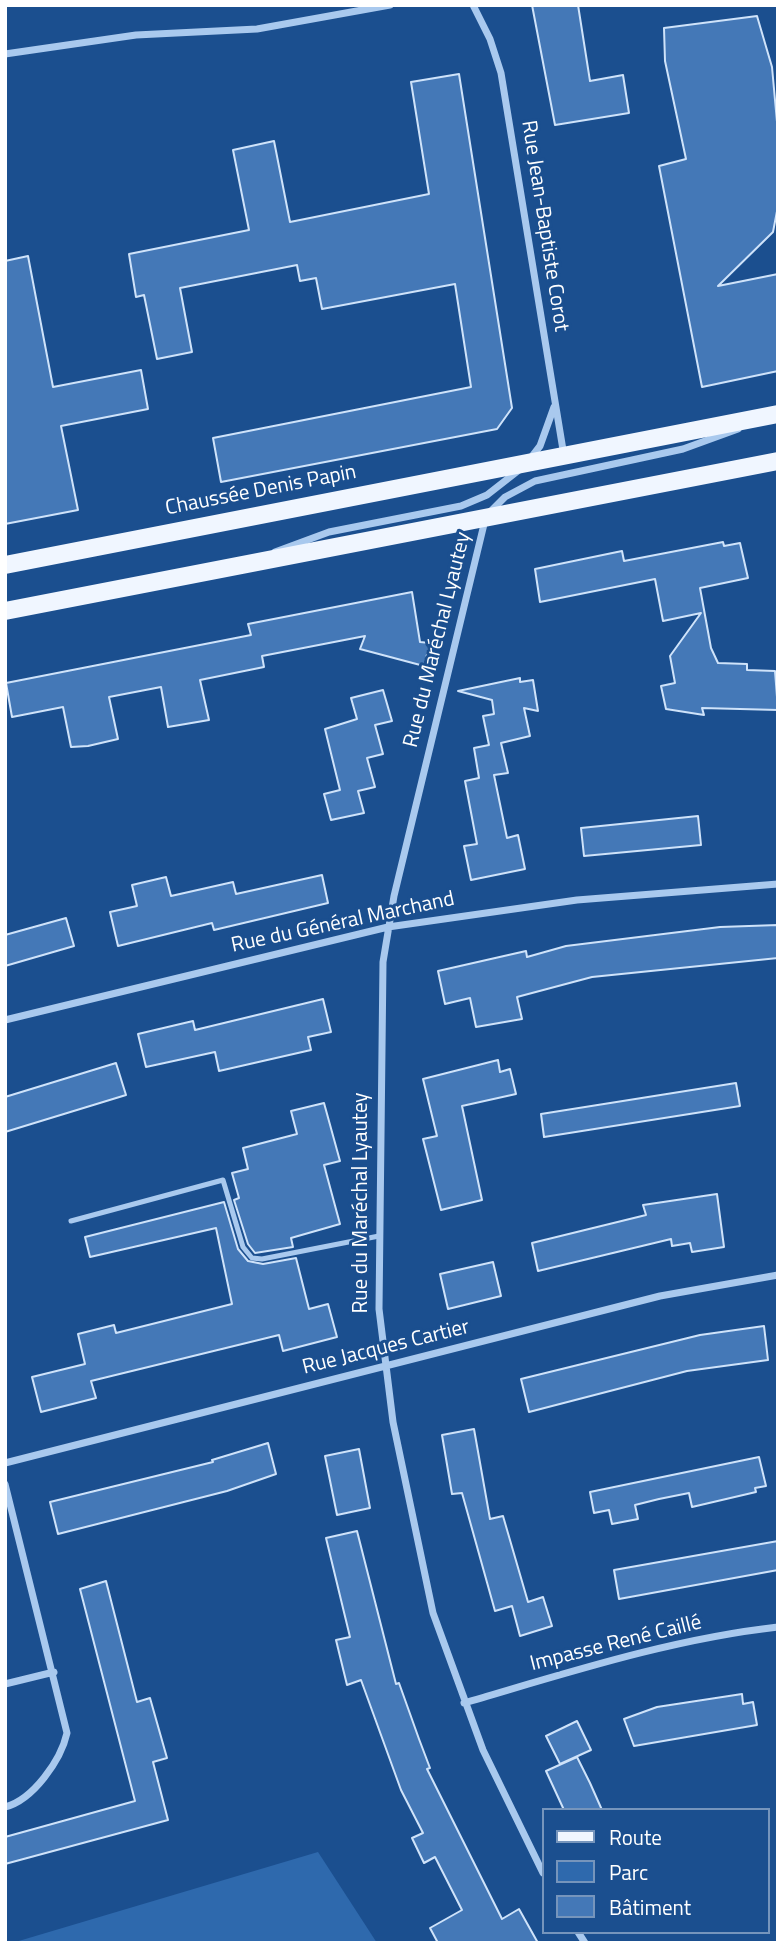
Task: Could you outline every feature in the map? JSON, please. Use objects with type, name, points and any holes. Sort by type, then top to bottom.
[{"type":"main road","name":"Chaussée Denis Papin","points":[[5,565],[775,414]]},
{"type":"main road","name":"Chaussée Denis Papin","points":[[5,611],[778,461]]},
{"type":"street","points":[[5,54],[136,35],[257,29],[390,5]]},
{"type":"street","name":"Rue Jean-Baptiste Corot","points":[[473,5],[501,73],[564,456]]},
{"type":"street","name":"Chaussée Denis Papin","points":[[252,562],[329,532],[474,502],[526,464],[540,446],[555,403]]},
{"type":"street","name":"Chaussée Denis Papin","points":[[486,516],[505,497],[535,481],[683,449],[775,414]]},
{"type":"street","name":"Rue du Maréchal Lyautey","points":[[486,516],[388,927],[382,989],[379,1322],[384,1366],[425,1584],[464,1703],[508,1805],[542,1871]]},
{"type":"street","name":"Rue du Général Marchand","points":[[5,1020],[388,927],[577,900],[778,884]]},
{"type":"street","name":"Rue Jacques Cartier","points":[[5,1463],[660,1296],[778,1276]]},
{"type":"street","points":[[5,1484],[67,1722],[65,1743],[32,1790],[20,1801],[5,1807]]},
{"type":"street","name":"Impasse René Caillé","points":[[464,1703],[603,1662],[721,1636],[778,1627]]},
{"type":"street","points":[[5,1684],[54,1672]]},
{"type":"lane","points":[[71,1221],[223,1180],[243,1247],[252,1258],[262,1259],[379,1236]]},
{"type":"green space","points":[[318,1852],[377,1943],[12,1943]]},
{"type":"building","points":[[532,5],[578,5],[590,81],[623,75],[629,113],[555,125]]},
{"type":"building","points":[[757,16],[772,67],[778,133],[778,206],[773,232],[718,286],[778,274],[778,371],[702,387],[659,166],[686,159],[665,61],[664,28]]},
{"type":"building","points":[[459,74],[512,408],[497,429],[221,482],[213,438],[471,387],[455,284],[322,309],[316,278],[300,281],[297,265],[180,288],[192,352],[157,359],[144,295],[136,297],[129,254],[249,230],[233,150],[274,141],[290,222],[429,194],[411,82]]},
{"type":"building","points":[[28,256],[53,387],[141,370],[148,409],[61,426],[78,510],[5,524],[5,261]]},
{"type":"building","points":[[723,542],[724,546],[740,543],[748,578],[700,588],[711,648],[718,663],[747,664],[747,670],[775,671],[778,710],[702,708],[704,715],[666,709],[661,686],[675,683],[670,656],[701,613],[663,621],[655,579],[540,602],[535,569],[622,551],[624,561]]},
{"type":"building","points":[[412,592],[420,642],[430,643],[424,666],[360,649],[365,636],[262,656],[264,667],[200,680],[209,720],[168,727],[161,687],[109,697],[118,739],[88,746],[71,747],[63,707],[12,717],[6,683],[251,635],[248,624]]},
{"type":"building","points":[[520,678],[520,682],[533,680],[538,711],[524,708],[530,736],[501,743],[508,773],[494,775],[507,838],[518,835],[525,869],[471,880],[464,846],[477,844],[465,781],[479,778],[474,748],[489,745],[483,716],[494,714],[492,700],[458,691]]},
{"type":"building","points":[[383,690],[392,721],[375,725],[383,754],[367,758],[375,787],[358,791],[364,813],[331,820],[324,794],[340,790],[325,729],[357,719],[351,698]]},
{"type":"building","points":[[698,816],[701,845],[584,856],[581,828]]},
{"type":"building","points":[[322,875],[328,903],[214,930],[212,923],[118,946],[110,912],[137,906],[132,885],[166,877],[171,896],[233,882],[236,894]]},
{"type":"building","points":[[66,918],[74,946],[5,966],[5,935]]},
{"type":"building","points":[[778,925],[778,958],[592,977],[517,997],[522,1019],[476,1027],[470,998],[445,1004],[438,971],[526,951],[527,957],[566,946],[720,927]]},
{"type":"building","points":[[323,999],[331,1032],[308,1037],[311,1050],[219,1071],[215,1052],[146,1067],[138,1034],[193,1021],[195,1030]]},
{"type":"building","points":[[498,1060],[500,1072],[510,1069],[516,1094],[462,1106],[482,1200],[441,1210],[423,1139],[437,1136],[423,1079]]},
{"type":"building","points":[[116,1063],[126,1095],[5,1132],[5,1097]]},
{"type":"building","points":[[736,1083],[740,1106],[544,1137],[541,1114]]},
{"type":"building","points":[[324,1103],[340,1161],[324,1165],[340,1224],[291,1238],[293,1247],[255,1253],[248,1244],[234,1200],[239,1198],[232,1173],[248,1169],[243,1148],[297,1134],[291,1111]]},
{"type":"building","points":[[717,1194],[724,1247],[692,1252],[690,1243],[672,1246],[671,1239],[538,1271],[532,1243],[646,1215],[643,1205]]},
{"type":"building","points":[[224,1202],[238,1249],[248,1261],[263,1264],[296,1258],[309,1309],[328,1304],[337,1337],[283,1351],[279,1335],[91,1381],[96,1398],[41,1412],[32,1377],[85,1364],[78,1334],[114,1325],[116,1333],[232,1304],[216,1228],[90,1257],[85,1237]]},
{"type":"building","points":[[493,1262],[501,1296],[448,1309],[440,1274]]},
{"type":"building","points":[[764,1326],[768,1360],[687,1371],[529,1412],[521,1379],[700,1335]]},
{"type":"building","points":[[474,1429],[490,1519],[503,1516],[528,1602],[543,1597],[552,1626],[520,1636],[512,1606],[495,1611],[462,1493],[452,1494],[442,1435]]},
{"type":"building","points":[[268,1443],[276,1474],[227,1491],[58,1534],[50,1502],[213,1462],[212,1460]]},
{"type":"building","points":[[359,1449],[370,1508],[337,1515],[325,1456]]},
{"type":"building","points":[[759,1457],[766,1486],[755,1488],[756,1492],[692,1507],[689,1493],[659,1499],[635,1505],[638,1519],[612,1524],[609,1510],[594,1513],[590,1492]]},
{"type":"building","points":[[357,1531],[396,1684],[399,1683],[430,1768],[427,1769],[502,1919],[519,1909],[538,1943],[438,1943],[430,1928],[462,1910],[435,1857],[424,1863],[412,1838],[423,1833],[401,1790],[361,1680],[347,1685],[336,1640],[350,1637],[326,1538]]},
{"type":"building","points":[[778,1541],[778,1570],[619,1599],[614,1570]]},
{"type":"building","points":[[106,1581],[137,1702],[150,1698],[167,1758],[153,1762],[168,1820],[5,1864],[5,1837],[135,1801],[80,1589]]},
{"type":"building","points":[[742,1694],[743,1704],[753,1702],[757,1725],[634,1746],[624,1719],[657,1707]]},
{"type":"building","points":[[577,1721],[591,1750],[560,1764],[546,1736]]},
{"type":"building","points":[[577,1757],[601,1808],[563,1808],[546,1771]]}]
